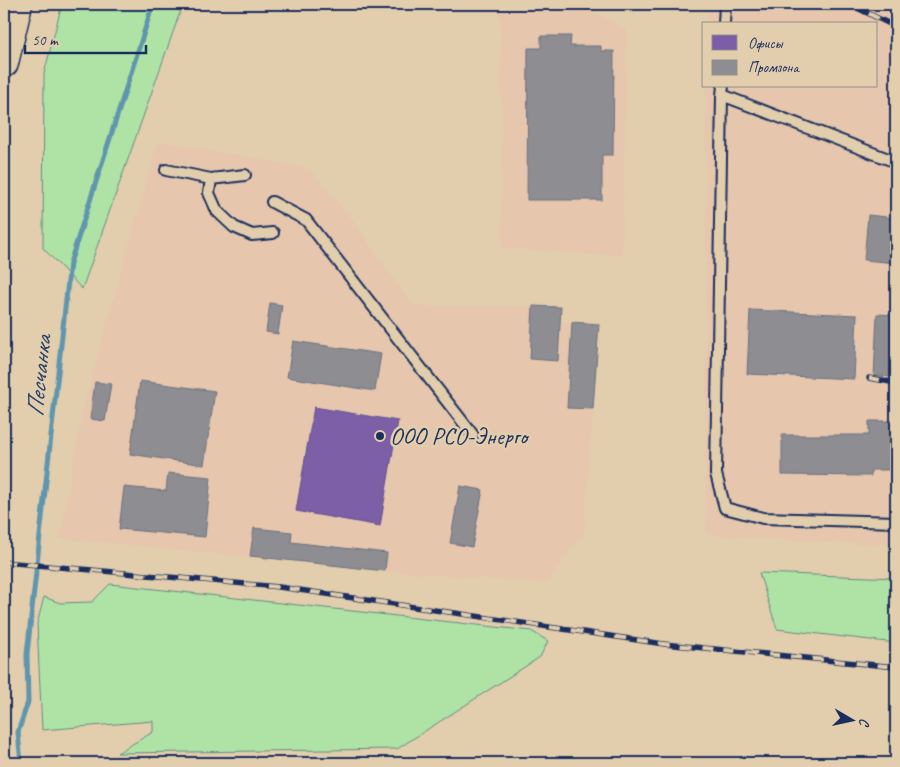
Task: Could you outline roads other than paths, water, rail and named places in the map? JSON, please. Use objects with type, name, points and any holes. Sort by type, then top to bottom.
[{"type":"highway","points":[[4,62],[18,4]]},
{"type":"lane","points":[[724,22],[725,4]]},
{"type":"lane","points":[[896,162],[722,90],[716,474],[725,508],[763,518],[896,522]]},
{"type":"lane","points":[[166,170],[211,179],[245,174]]},
{"type":"lane","points":[[211,179],[209,193],[217,211],[234,227],[252,235],[273,234]]},
{"type":"lane","points":[[272,202],[306,220],[473,436]]},
{"type":"waterway","name":"Песчанка","points":[[21,763],[18,732],[28,702],[27,654],[70,263],[153,4]]},
{"type":"railway","points":[[849,4],[896,27]]},
{"type":"railway","points":[[869,378],[896,383]]},
{"type":"railway","points":[[4,562],[279,587],[664,644],[896,667]]},
{"type":"place","name":"ООО РСО-Энерго","points":[[380,436]]}]
